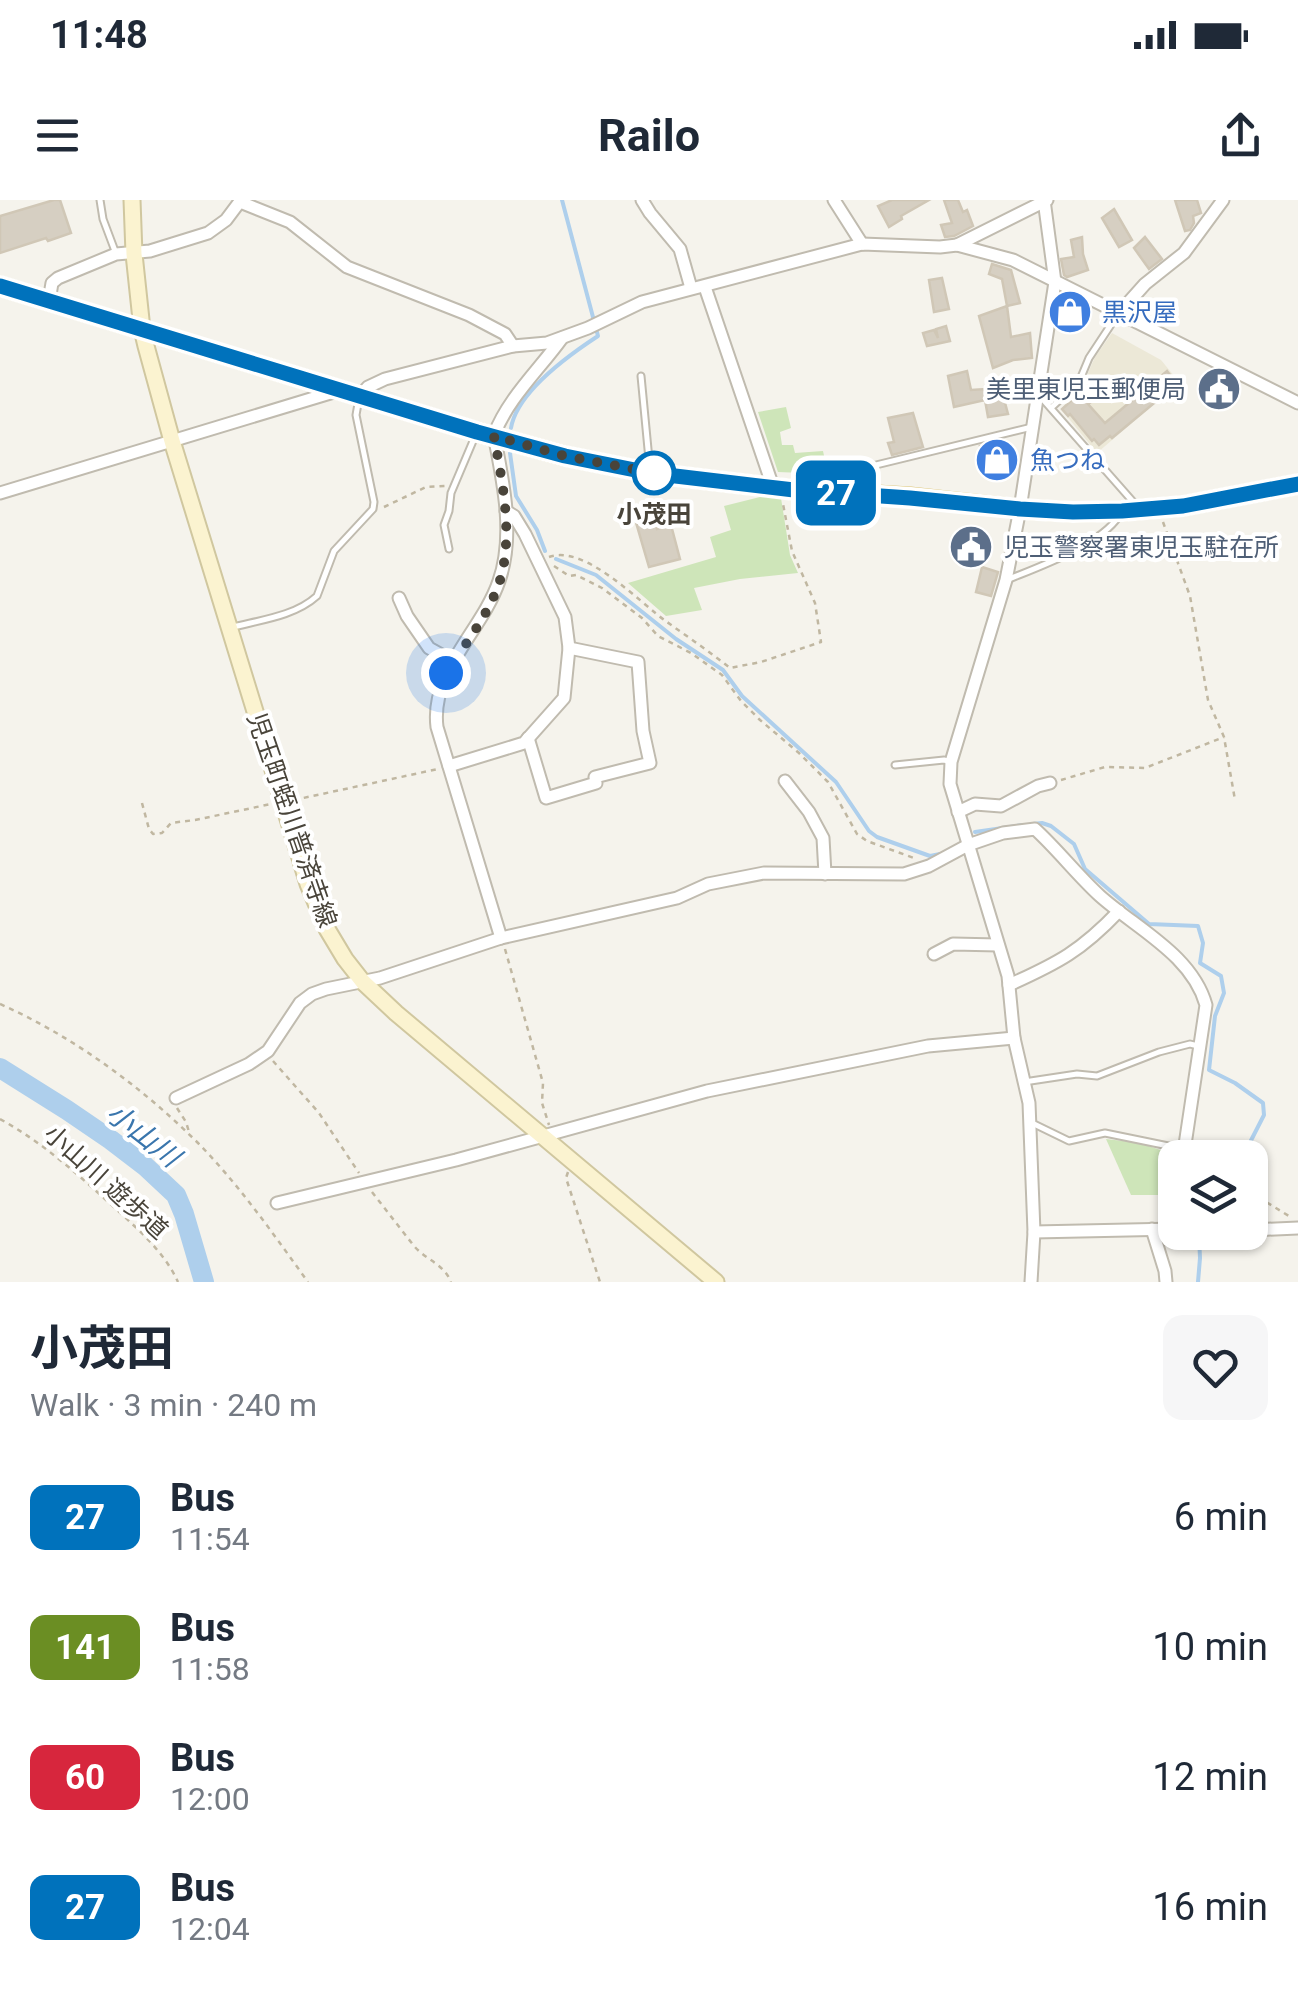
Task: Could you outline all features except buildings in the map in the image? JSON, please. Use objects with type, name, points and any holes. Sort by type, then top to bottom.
[{"type":"main road","name":"児玉町蛭川普済寺線","points":[[132,200],[142,329],[172,441],[318,910],[345,960],[363,982],[547,1134],[572,1162],[716,1282]]},
{"type":"main road","points":[[0,286],[486,434],[565,456],[650,473],[782,489],[1020,509],[1140,510],[1298,484]]},
{"type":"street","points":[[642,200],[680,249],[782,489]]},
{"type":"street","points":[[834,200],[862,244]]},
{"type":"street","points":[[360,396],[385,379],[513,346],[547,343],[642,302],[862,244],[957,244],[1045,200],[1055,282],[1020,509],[1006,580],[950,762],[950,784],[1008,984],[1014,1038],[1029,1102],[1034,1232],[1031,1282]]},
{"type":"street","points":[[1120,312],[1145,284],[1184,252],[1222,200]]},
{"type":"street","points":[[49,301],[52,283],[116,254],[134,254],[208,233],[226,220],[240,201],[290,222],[347,267],[469,315],[505,334],[513,346]]},
{"type":"street","points":[[957,244],[1013,260],[1298,404]]},
{"type":"street","points":[[502,938],[437,727],[436,702],[446,673],[494,597],[501,575],[506,511],[486,434],[562,338]]},
{"type":"street","points":[[0,493],[337,390]]},
{"type":"street","points":[[449,766],[524,743],[564,698],[569,648],[565,617],[526,534],[506,511]]},
{"type":"street","points":[[399,598],[428,648],[454,662]]},
{"type":"street","points":[[528,738],[546,798],[596,783],[595,777],[650,763],[643,731],[638,662],[569,648]]},
{"type":"street","points":[[784,782],[809,812],[823,838],[825,874]]},
{"type":"street","points":[[958,812],[975,804],[1001,806],[1050,783]]},
{"type":"street","points":[[176,1098],[265,1053],[300,1004],[326,989],[363,982],[502,938],[676,898],[708,884],[764,873],[904,874],[929,866],[968,845],[1003,833],[1035,829],[1097,893],[1184,964],[1201,989],[1206,1006],[1185,1140]]},
{"type":"street","points":[[1008,984],[1068,956],[1119,911]]},
{"type":"street","points":[[934,954],[953,944],[998,945]]},
{"type":"street","points":[[277,1203],[706,1091],[928,1046],[1014,1038]]},
{"type":"street","points":[[1268,1229],[1298,1228]]},
{"type":"street","points":[[1152,1229],[1166,1282]]},
{"type":"street","points":[[1034,1232],[1158,1229]]},
{"type":"lane","points":[[100,200],[116,254]]},
{"type":"lane","points":[[1051,408],[1078,382],[1120,312]]},
{"type":"lane","points":[[641,376],[650,473]]},
{"type":"lane","points":[[1006,580],[1066,555],[1140,510],[1036,391]]},
{"type":"lane","points":[[230,628],[289,612],[313,600],[334,552],[373,509],[356,415],[360,396]]},
{"type":"lane","points":[[782,489],[1033,427]]},
{"type":"lane","points":[[449,549],[444,520],[452,486],[486,434]]},
{"type":"lane","points":[[896,766],[950,762]]},
{"type":"lane","points":[[1024,1082],[1076,1074],[1097,1076],[1159,1052],[1190,1044],[1198,1046]]},
{"type":"lane","points":[[1030,1122],[1069,1141],[1105,1134],[1158,1147]]},
{"type":"path","points":[[373,509],[426,487],[452,486]]},
{"type":"path","points":[[538,561],[560,554],[599,569],[730,668],[761,662],[821,642],[815,603],[792,550],[782,489]]},
{"type":"path","points":[[1140,510],[1190,596],[1208,700],[1224,737],[1235,800]]},
{"type":"path","points":[[538,561],[602,588],[642,618],[658,636],[710,665],[760,720],[828,782],[857,834],[929,866]]},
{"type":"path","points":[[1050,783],[1106,767],[1145,768],[1224,737]]},
{"type":"path","points":[[142,802],[149,830],[162,833],[171,822],[449,766]]},
{"type":"path","points":[[502,938],[542,1083],[547,1134]]},
{"type":"path","points":[[0,1004],[87,1052],[138,1089],[190,1135],[260,1215],[308,1282]]},
{"type":"path","points":[[265,1053],[320,1113],[365,1183],[420,1254],[444,1270],[451,1282]]},
{"type":"path","points":[[176,1098],[175,1105],[190,1135]]},
{"type":"path","name":"小山川 遊歩道","points":[[0,1119],[80,1176],[156,1248],[178,1282]]},
{"type":"path","points":[[572,1162],[566,1178],[600,1282]]},
{"type":"path","points":[[1268,1203],[1291,1216],[1298,1228]]},
{"type":"shaded area","points":[[1112,333],[1161,360],[1179,382],[1097,453],[1061,409],[1083,384]]},
{"type":"green space","points":[[786,407],[791,428],[780,432],[782,445],[793,445],[795,453],[823,451],[828,474],[778,472],[758,412]]},
{"type":"green space","points":[[764,496],[781,498],[790,555],[798,573],[694,588],[702,610],[666,616],[628,583],[716,557],[710,537],[731,530],[724,506]]},
{"type":"green space","points":[[1106,1139],[1158,1149],[1158,1195],[1131,1195]]},
{"type":"waterway","points":[[511,428],[515,414],[534,388],[598,336],[562,200]]},
{"type":"waterway","points":[[510,453],[516,496],[545,551]]},
{"type":"waterway","points":[[556,559],[596,575],[676,639],[723,670],[742,696],[836,782],[869,831],[930,856],[940,854]]},
{"type":"waterway","points":[[1033,824],[1051,826],[1074,844],[1085,869],[1149,924],[1198,926],[1203,943],[1200,963],[1221,976],[1224,993],[1215,1016],[1209,1070],[1263,1103],[1264,1115],[1251,1140]]},
{"type":"waterway","points":[[975,832],[1023,825]]},
{"type":"waterway","name":"小山川","points":[[0,1068],[111,1140],[176,1195],[204,1282]]},
{"type":"waterway","points":[[1198,1282],[1200,1250]]},
{"type":"bus line","name":"27","points":[[0,286],[477,432],[565,456],[650,473],[794,490],[1073,512],[1159,509],[1298,484]]},
{"type":"place","name":"黒沢屋","points":[[1070,312]]},
{"type":"place","name":"美里東児玉郵便局","points":[[1219,389]]},
{"type":"place","name":"魚つね","points":[[997,460]]},
{"type":"place","name":"小茂田","points":[[654,473]]},
{"type":"place","name":"児玉警察署東児玉駐在所","points":[[971,547]]},
{"type":"route","points":[[446,673],[494,597],[501,575],[506,511],[494,436],[565,456],[654,473]]}]
